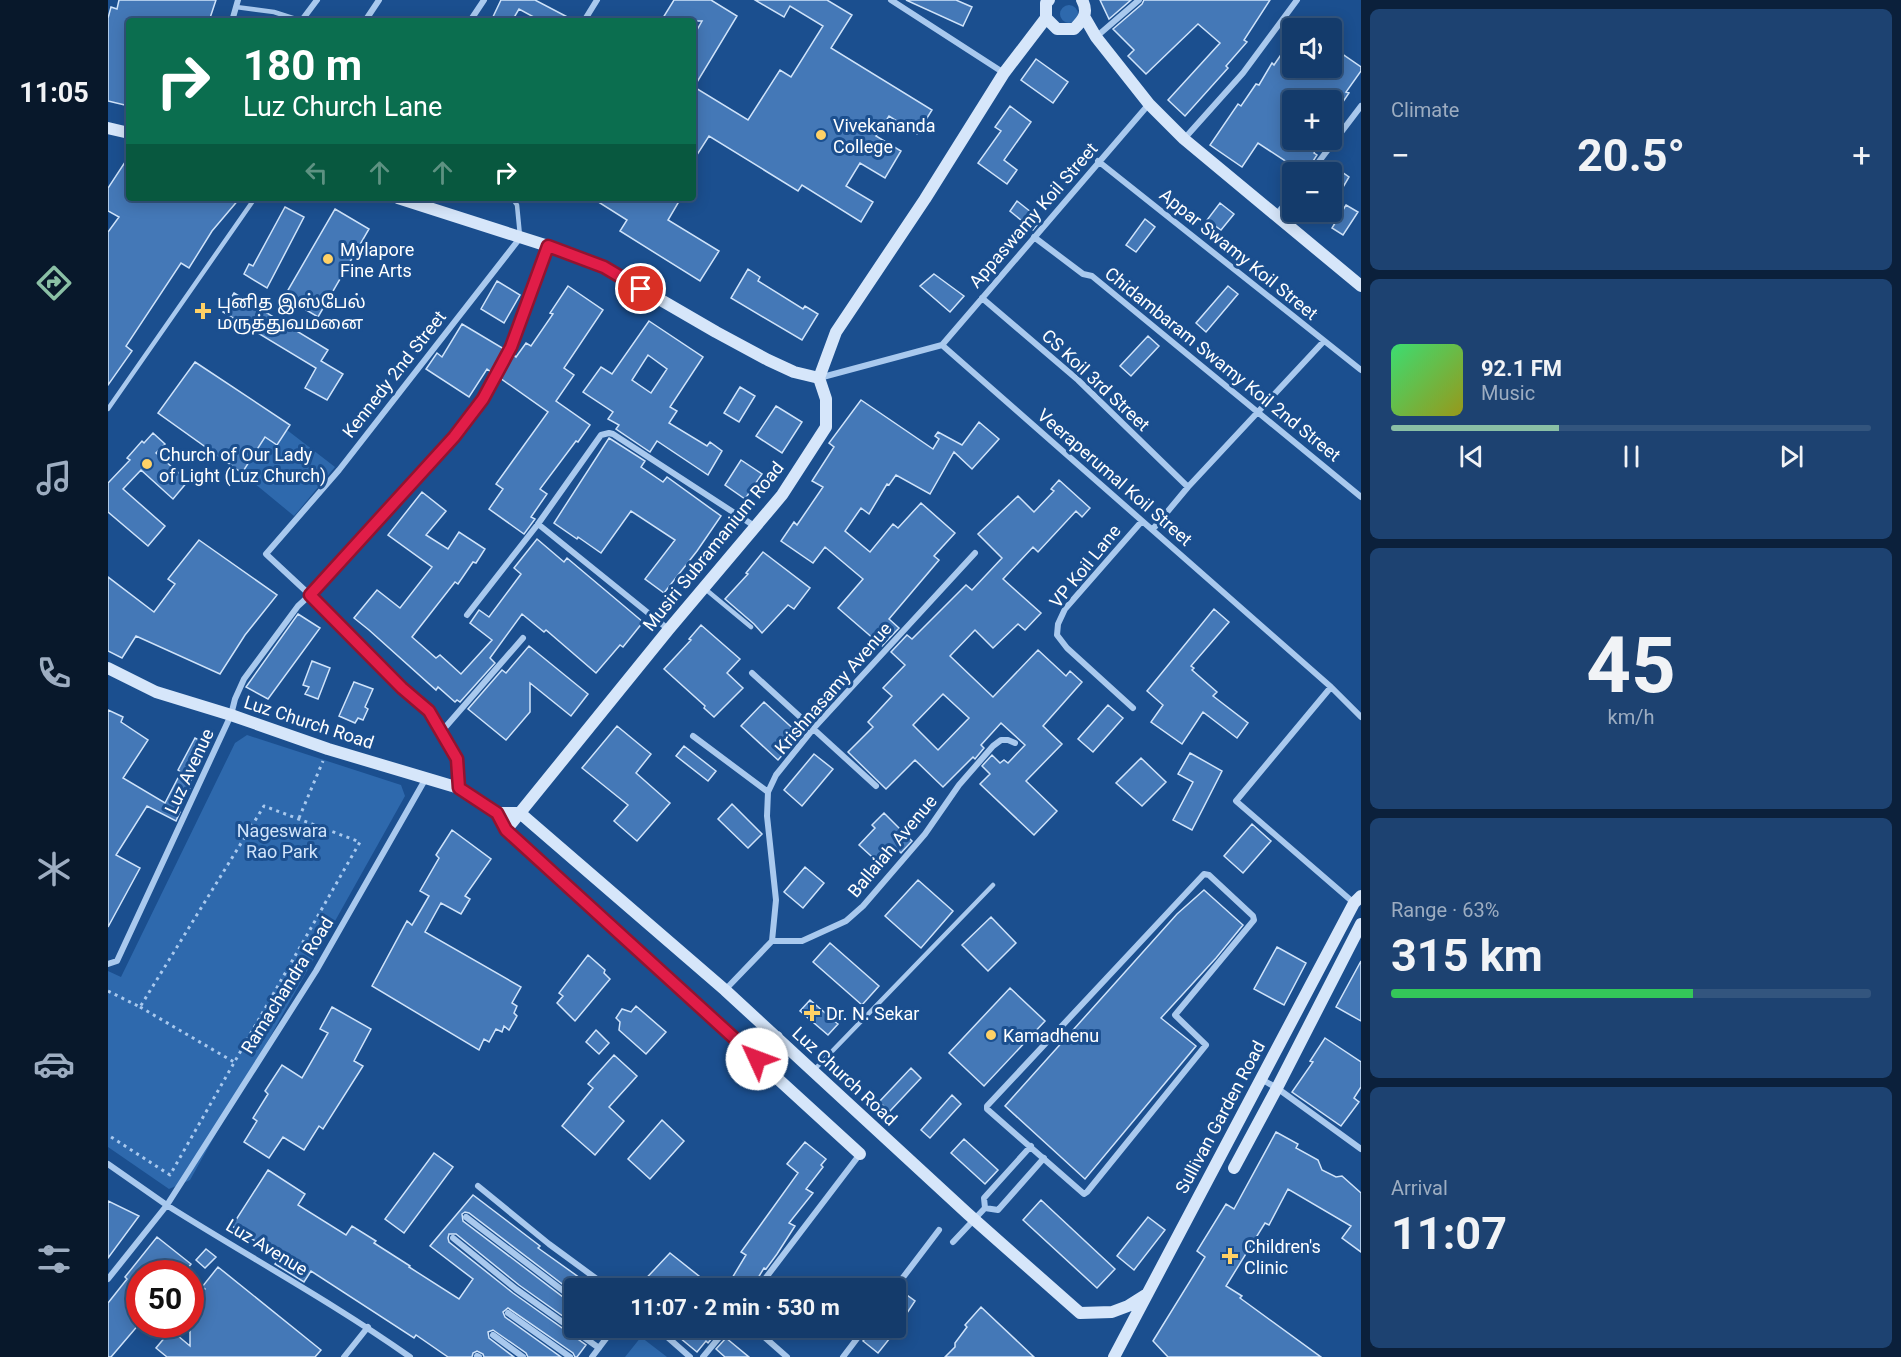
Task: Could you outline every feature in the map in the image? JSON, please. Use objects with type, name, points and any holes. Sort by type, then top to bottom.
[{"type":"main road","points":[[407,201],[548,246],[604,267],[716,332],[794,372],[819,378],[836,332],[925,199],[1004,73],[1046,18],[1046,3],[1049,0]]},
{"type":"main road","points":[[1082,0],[1086,6],[1085,18],[1096,37],[1149,104],[1184,139],[1361,285]]},
{"type":"main road","points":[[1046,18],[1058,29],[1074,29],[1085,18]]},
{"type":"main road","points":[[108,128],[126,132]]},
{"type":"main road","name":"Musiri Subramanium Road","points":[[506,830],[669,629],[782,495],[826,427],[826,399],[819,378]]},
{"type":"main road","name":"Luz Church Road","points":[[108,668],[156,692],[328,749],[459,788],[497,813],[506,830],[860,1154]]},
{"type":"main road","points":[[497,813],[520,813]]},
{"type":"main road","name":"Luz Church Road","points":[[520,813],[777,1037],[1080,1314],[1112,1312],[1128,1306],[1147,1294]]},
{"type":"main road","name":"Sullivan Garden Road","points":[[1114,1357],[1358,899]]},
{"type":"main road","points":[[1234,1168],[1361,924]]},
{"type":"main road","points":[[757,1059],[777,1037]]},
{"type":"street","points":[[304,18],[317,0]]},
{"type":"street","points":[[367,18],[379,0]]},
{"type":"street","points":[[472,18],[484,0]]},
{"type":"street","points":[[586,18],[597,0]]},
{"type":"street","points":[[891,0],[1004,73]]},
{"type":"street","points":[[1096,37],[1139,0]]},
{"type":"street","points":[[1184,139],[1243,74],[1297,0]]},
{"type":"street","points":[[233,18],[237,3]]},
{"type":"street","name":"Appaswamy Koil Street","points":[[942,345],[1149,104]]},
{"type":"street","points":[[1319,162],[1361,106]]},
{"type":"street","name":"Appar Swamy Koil Street","points":[[1098,161],[1361,370]]},
{"type":"street","points":[[1276,215],[1282,208]]},
{"type":"street","name":"Chidambaram Swamy Koil 2nd Street","points":[[1034,237],[1083,274],[1092,276],[1361,498]]},
{"type":"street","name":"Kennedy 2nd Street","points":[[310,595],[266,554],[339,470],[520,238]]},
{"type":"street","name":"Luz Avenue","points":[[108,964],[117,961],[231,715],[244,679],[298,606],[454,437],[483,399],[511,347],[548,246]]},
{"type":"street","name":"CS Koil 3rd Street","points":[[982,298],[1078,380],[1188,487]]},
{"type":"street","points":[[1153,530],[1188,487],[1324,341]]},
{"type":"street","points":[[819,378],[942,345]]},
{"type":"street","name":"Veeraperumal Koil Street","points":[[942,345],[1331,687],[1361,717]]},
{"type":"street","points":[[467,615],[538,524],[602,435],[609,433],[756,527]]},
{"type":"street","name":"VP Koil Lane","points":[[1133,708],[1067,648],[1057,635],[1058,624],[1065,609],[1142,521]]},
{"type":"street","points":[[538,524],[669,629]]},
{"type":"street","name":"Krishnasamy Avenue","points":[[768,792],[776,775],[813,729],[975,553]]},
{"type":"street","points":[[310,595],[402,688],[429,711],[457,759],[459,788]]},
{"type":"street","points":[[442,731],[523,638]]},
{"type":"street","points":[[752,673],[876,786]]},
{"type":"street","points":[[1331,687],[1236,801],[1358,899]]},
{"type":"street","points":[[693,736],[768,792],[776,900],[772,941],[724,990]]},
{"type":"street","name":"Ballaiah Avenue","points":[[772,941],[802,941],[846,921],[863,906],[926,834],[960,786],[993,746],[1001,740],[1015,743]]},
{"type":"street","name":"Ramachandra Road","points":[[108,1279],[167,1205],[316,971],[427,777]]},
{"type":"street","points":[[1204,874],[1209,875],[1253,916],[1254,921],[1175,1015],[1206,1045],[1084,1194],[1031,1146],[987,1109],[988,1103],[1204,874]]},
{"type":"street","points":[[1261,1078],[1361,1149]]},
{"type":"street","points":[[985,1208],[984,1198],[1031,1146]]},
{"type":"street","points":[[766,1278],[860,1154]]},
{"type":"street","points":[[985,1208],[998,1210],[1044,1158]]},
{"type":"street","name":"Luz Avenue","points":[[108,1164],[167,1205],[368,1327],[410,1357]]},
{"type":"street","points":[[478,1186],[549,1244],[595,1278]]},
{"type":"street","points":[[953,1242],[985,1208]]},
{"type":"street","points":[[466,1217],[564,1291]]},
{"type":"street","points":[[903,1278],[939,1230]]},
{"type":"street","points":[[453,1238],[516,1289],[599,1348]]},
{"type":"street","points":[[508,1314],[570,1357]]},
{"type":"street","points":[[344,1357],[368,1327]]},
{"type":"street","points":[[493,1335],[523,1357]]},
{"type":"street","points":[[592,1357],[606,1338]]},
{"type":"street","points":[[668,1338],[690,1357]]},
{"type":"street","points":[[703,1357],[719,1338]]},
{"type":"street","points":[[765,1338],[787,1357]]},
{"type":"street","points":[[843,1357],[857,1338]]},
{"type":"lane","points":[[237,3],[293,18]]},
{"type":"lane","points":[[108,409],[253,201]]},
{"type":"lane","points":[[514,201],[517,205],[520,238]]},
{"type":"lane","points":[[704,588],[751,627]]},
{"type":"lane","points":[[813,1071],[993,885]]},
{"type":"path","points":[[299,818],[328,749]]},
{"type":"path","points":[[108,1135],[170,1175],[360,842],[264,806],[140,1007]]},
{"type":"path","points":[[108,991],[234,1062]]},
{"type":"green space","points":[[1069,5],[1075,8],[1078,14],[1075,20],[1069,23],[1063,20],[1060,14],[1063,8]]},
{"type":"green space","points":[[287,430],[335,467],[294,516],[242,473],[265,437],[277,445]]},
{"type":"green space","name":"Nageswara Rao Park","points":[[247,735],[401,785],[405,796],[190,1180],[169,1189],[108,1147],[108,971],[121,977],[235,743]]},
{"type":"green space","points":[[642,1338],[667,1357],[625,1357]]},
{"type":"building","points":[[119,0],[216,0],[210,18],[126,18],[126,105],[108,101],[108,18],[111,7],[117,9]]},
{"type":"building","points":[[501,0],[535,0],[569,18],[536,18],[519,9],[514,18],[492,18]]},
{"type":"building","points":[[674,0],[711,0],[737,16],[696,84],[696,32],[702,21],[696,21],[696,18],[663,18]]},
{"type":"building","points":[[755,0],[827,0],[852,15],[831,48],[932,110],[917,134],[889,116],[876,136],[901,151],[885,178],[860,163],[846,186],[873,202],[861,222],[802,185],[798,191],[709,136],[696,156],[696,88],[748,120],[780,70],[791,77],[823,26],[790,6],[784,17]]},
{"type":"building","points":[[906,0],[956,0],[972,7],[963,26]]},
{"type":"building","points":[[1100,0],[1131,0],[1109,19]]},
{"type":"building","points":[[1144,0],[1270,0],[1244,40],[1247,42],[1226,66],[1228,68],[1185,116],[1168,100],[1220,43],[1198,24],[1146,74],[1128,56],[1134,50],[1113,29]]},
{"type":"building","points":[[1282,53],[1282,78],[1342,78],[1342,54],[1361,67],[1361,71],[1346,92],[1349,93],[1342,103],[1342,90],[1282,90],[1282,150],[1316,150],[1314,153],[1317,155],[1312,162],[1287,162],[1258,143],[1242,167],[1210,145],[1238,104],[1241,106],[1256,84],[1259,85],[1272,63],[1274,65]]},
{"type":"building","points":[[1036,59],[1068,82],[1053,103],[1021,80]]},
{"type":"building","points":[[1010,106],[1031,122],[1004,160],[1017,170],[1007,184],[978,163],[1001,131],[995,127]]},
{"type":"building","points":[[126,161],[126,201],[237,201],[212,231],[189,268],[181,263],[126,346],[132,351],[108,385],[108,232],[119,217],[108,211],[108,188]]},
{"type":"building","points":[[1342,172],[1349,177],[1342,189]]},
{"type":"building","points":[[597,201],[679,201],[668,220],[719,251],[700,281],[620,231],[627,220]]},
{"type":"building","points":[[1017,201],[1041,220],[1033,230],[1010,211]]},
{"type":"building","points":[[1220,203],[1234,214],[1221,230],[1207,220]]},
{"type":"building","points":[[1346,205],[1358,212],[1343,235],[1332,228],[1336,222],[1342,222],[1342,212]]},
{"type":"building","points":[[285,207],[304,217],[267,288],[244,274],[249,264],[253,266]]},
{"type":"building","points":[[335,209],[369,229],[318,317],[284,297]]},
{"type":"building","points":[[1145,219],[1155,227],[1136,252],[1126,245]]},
{"type":"building","points":[[748,269],[760,277],[758,281],[803,309],[805,306],[818,314],[802,340],[731,298]]},
{"type":"building","points":[[934,274],[964,296],[950,312],[920,286]]},
{"type":"building","points":[[497,281],[520,295],[504,323],[481,309]]},
{"type":"building","points":[[568,286],[603,310],[564,368],[574,375],[556,401],[590,425],[540,489],[547,494],[531,517],[535,519],[524,534],[489,509],[503,489],[496,484],[548,412],[500,378],[513,354],[516,357],[526,343],[531,346],[553,314],[550,313]]},
{"type":"building","points":[[1228,286],[1238,294],[1206,332],[1196,323]]},
{"type":"building","points":[[234,293],[328,350],[321,361],[343,374],[327,400],[305,388],[316,368],[223,312]]},
{"type":"building","points":[[649,321],[703,357],[670,407],[677,411],[669,423],[707,446],[710,442],[722,451],[708,475],[657,441],[650,452],[616,429],[619,425],[608,419],[613,412],[583,392],[601,367],[612,374]],"holes":[[[648,355],[667,369],[651,393],[632,380]]]},
{"type":"building","points":[[462,324],[504,349],[491,372],[487,369],[469,397],[426,369],[437,353],[442,357]]},
{"type":"building","points":[[1148,336],[1159,346],[1131,376],[1120,366]]},
{"type":"building","points":[[195,362],[290,425],[277,445],[265,437],[242,473],[158,413]]},
{"type":"building","points":[[740,387],[755,396],[739,422],[724,413]]},
{"type":"building","points":[[861,400],[933,449],[939,439],[935,436],[938,432],[962,445],[979,422],[999,439],[972,469],[954,452],[930,494],[896,475],[889,485],[887,484],[869,514],[861,508],[845,531],[870,552],[893,524],[898,528],[921,503],[955,533],[934,556],[939,560],[889,619],[899,628],[882,646],[838,608],[863,579],[825,547],[813,563],[781,541],[794,522],[797,525],[823,487],[812,481],[834,447],[829,443]]},
{"type":"building","points":[[776,406],[802,422],[782,453],[756,436]]},
{"type":"building","points":[[153,433],[165,444],[156,453],[188,481],[173,499],[141,470],[123,489],[165,526],[148,546],[108,512],[108,483],[130,460],[127,458],[142,441],[144,443]]},
{"type":"building","points":[[609,438],[645,461],[641,467],[663,482],[667,477],[721,516],[664,593],[645,579],[675,540],[631,511],[601,553],[554,523]]},
{"type":"building","points":[[741,460],[762,474],[745,499],[725,485]]},
{"type":"building","points":[[1059,480],[1090,508],[1082,517],[1076,511],[1038,552],[1033,547],[1003,579],[1041,613],[1025,630],[1018,624],[993,648],[975,630],[950,656],[993,697],[1038,650],[1066,676],[1070,671],[1082,682],[1043,726],[1062,744],[1026,781],[1057,811],[1034,835],[980,784],[990,774],[982,766],[992,755],[1000,763],[1004,760],[1008,763],[1025,745],[1001,723],[981,745],[984,748],[975,759],[973,757],[943,787],[915,760],[886,789],[848,752],[873,727],[868,722],[892,696],[883,688],[905,665],[891,652],[907,635],[912,639],[966,585],[972,590],[1002,558],[978,534],[1018,496],[1034,512],[1054,491],[1051,489]],"holes":[[[943,694],[969,718],[938,750],[913,725]]]},
{"type":"building","points":[[422,492],[446,511],[426,535],[448,549],[459,532],[485,549],[458,584],[455,582],[412,637],[436,658],[440,655],[461,674],[492,640],[470,623],[479,610],[489,617],[521,574],[514,568],[537,539],[564,562],[567,558],[643,622],[623,647],[620,645],[596,673],[546,630],[544,632],[522,614],[490,658],[495,663],[460,702],[457,700],[455,702],[438,687],[436,690],[354,618],[377,590],[400,608],[432,567],[388,535]]},
{"type":"building","points":[[199,540],[277,595],[245,635],[220,674],[136,636],[122,658],[108,651],[108,577],[154,612],[175,584],[168,579]]},
{"type":"building","points":[[763,552],[810,588],[794,609],[788,605],[762,633],[725,599],[748,574],[746,573]]},
{"type":"building","points":[[1214,609],[1229,622],[1191,666],[1194,668],[1192,670],[1217,692],[1213,696],[1248,723],[1237,738],[1203,712],[1182,744],[1151,722],[1163,705],[1147,691]]},
{"type":"building","points":[[298,614],[320,628],[268,699],[246,687]]},
{"type":"building","points":[[701,625],[740,659],[727,673],[743,688],[714,717],[664,669],[691,640],[689,639]]},
{"type":"building","points":[[529,646],[588,694],[571,716],[530,683],[530,712],[506,740],[468,709],[502,670],[506,673]]},
{"type":"building","points":[[312,661],[330,668],[318,699],[305,694],[309,687],[303,685]]},
{"type":"building","points":[[354,682],[373,689],[365,707],[368,709],[363,720],[358,718],[355,723],[339,716]]},
{"type":"building","points":[[764,702],[800,735],[778,760],[741,726]]},
{"type":"building","points":[[1108,705],[1123,718],[1093,752],[1078,739]]},
{"type":"building","points":[[108,710],[123,717],[121,722],[148,740],[123,778],[165,803],[181,772],[178,770],[195,738],[209,745],[188,786],[190,788],[178,811],[180,812],[176,821],[147,806],[116,855],[140,868],[108,927]]},
{"type":"building","points":[[617,726],[651,754],[636,773],[670,803],[637,841],[614,821],[628,805],[582,768]]},
{"type":"building","points":[[684,746],[716,771],[708,781],[676,756]]},
{"type":"building","points":[[1190,753],[1222,771],[1192,830],[1173,820],[1193,782],[1178,774]]},
{"type":"building","points":[[814,754],[833,769],[802,806],[784,790]]},
{"type":"building","points":[[1141,758],[1166,782],[1142,806],[1116,783]]},
{"type":"building","points":[[732,804],[762,834],[748,848],[718,819]]},
{"type":"building","points":[[884,813],[912,841],[901,853],[897,849],[881,865],[859,845],[875,828],[872,825]]},
{"type":"building","points":[[1252,824],[1271,841],[1243,873],[1224,856]]},
{"type":"building","points":[[452,830],[491,859],[465,896],[470,899],[461,914],[441,903],[425,932],[521,987],[512,1003],[517,1006],[514,1013],[517,1016],[509,1030],[504,1026],[502,1032],[496,1029],[489,1042],[484,1039],[479,1050],[372,986],[407,921],[412,925],[429,896],[420,891],[439,858],[436,855]]},
{"type":"building","points":[[805,867],[824,883],[803,908],[784,892]]},
{"type":"building","points":[[918,880],[953,911],[921,948],[885,916]]},
{"type":"building","points":[[1204,890],[1243,925],[1161,1018],[1196,1046],[1085,1179],[1005,1106],[1177,914]]},
{"type":"building","points":[[991,917],[1016,943],[988,971],[962,945]]},
{"type":"building","points":[[830,943],[879,986],[862,1005],[813,962]]},
{"type":"building","points":[[1277,947],[1306,963],[1284,1005],[1254,989]]},
{"type":"building","points":[[588,955],[605,970],[604,973],[610,979],[575,1021],[557,1003],[563,996],[559,993]]},
{"type":"building","points":[[1361,961],[1361,1021],[1336,1007]]},
{"type":"building","points":[[1010,988],[1045,1021],[984,1086],[949,1053]]},
{"type":"building","points":[[810,1000],[838,1024],[828,1035],[800,1011]]},
{"type":"building","points":[[636,1006],[666,1032],[646,1054],[619,1030],[620,1022],[616,1018],[622,1009],[631,1012]]},
{"type":"building","points":[[332,1007],[371,1029],[354,1061],[363,1066],[323,1129],[319,1126],[304,1150],[283,1137],[269,1158],[244,1142],[257,1121],[253,1118],[268,1094],[265,1091],[282,1065],[302,1078],[328,1033],[320,1029]]},
{"type":"building","points":[[596,1030],[609,1043],[599,1054],[586,1042]]},
{"type":"building","points":[[1325,1038],[1361,1062],[1361,1087],[1354,1098],[1359,1102],[1341,1126],[1292,1092],[1313,1062],[1310,1061]]},
{"type":"building","points":[[614,1055],[637,1076],[609,1107],[624,1121],[595,1155],[562,1126],[593,1088],[588,1084]]},
{"type":"building","points":[[911,1068],[921,1078],[890,1111],[879,1102]]},
{"type":"building","points":[[952,1095],[961,1104],[930,1138],[921,1130]]},
{"type":"building","points":[[662,1120],[684,1141],[650,1179],[628,1159]]},
{"type":"building","points":[[1276,1132],[1298,1144],[1296,1148],[1318,1160],[1322,1170],[1336,1177],[1342,1176],[1361,1193],[1361,1252],[1342,1238],[1351,1226],[1288,1189],[1269,1225],[1265,1223],[1226,1286],[1321,1357],[1168,1357],[1153,1341],[1205,1257],[1197,1251],[1226,1204],[1234,1209]]},
{"type":"building","points":[[964,1139],[998,1170],[985,1184],[951,1153]]},
{"type":"building","points":[[805,1142],[826,1159],[821,1165],[823,1167],[806,1189],[813,1193],[789,1223],[795,1226],[766,1269],[764,1268],[758,1278],[732,1278],[746,1255],[741,1252],[798,1173],[787,1164]]},
{"type":"building","points":[[434,1153],[453,1167],[404,1233],[385,1219]]},
{"type":"building","points":[[268,1170],[305,1194],[298,1205],[346,1235],[352,1226],[459,1299],[473,1279],[430,1246],[473,1195],[540,1246],[538,1248],[580,1278],[564,1278],[564,1285],[469,1213],[462,1214],[463,1221],[564,1298],[564,1317],[519,1285],[456,1234],[449,1234],[449,1242],[513,1293],[564,1329],[564,1338],[576,1338],[586,1345],[575,1357],[573,1353],[508,1308],[503,1312],[505,1317],[561,1357],[528,1357],[526,1353],[493,1330],[488,1332],[489,1338],[514,1357],[484,1357],[477,1351],[472,1357],[448,1357],[416,1335],[414,1338],[311,1271],[304,1282],[275,1264],[280,1257],[232,1226]]},
{"type":"building","points":[[1041,1200],[1115,1269],[1097,1288],[1023,1220]]},
{"type":"building","points":[[108,1201],[139,1216],[108,1258]]},
{"type":"building","points":[[1148,1217],[1165,1230],[1134,1270],[1117,1256]]},
{"type":"building","points":[[157,1237],[186,1260],[139,1260]]},
{"type":"building","points":[[206,1249],[216,1257],[205,1268],[204,1260],[196,1260]]},
{"type":"building","points":[[670,1253],[701,1278],[646,1278]]},
{"type":"building","points":[[218,1267],[321,1350],[315,1357],[167,1357],[156,1348],[164,1338],[180,1338],[190,1346],[190,1338],[204,1338],[204,1284]]},
{"type":"building","points":[[126,1280],[127,1338],[111,1357],[108,1357],[108,1303]]},
{"type":"building","points":[[906,1294],[915,1301],[906,1314]]},
{"type":"building","points":[[981,1307],[1034,1357],[945,1357],[955,1347],[955,1343],[967,1327],[965,1325]]},
{"type":"building","points":[[680,1338],[712,1338],[708,1343],[706,1341],[697,1352]]},
{"type":"building","points":[[726,1338],[749,1357],[725,1357],[716,1349]]},
{"type":"building","points":[[866,1338],[890,1338],[878,1353],[863,1341]]},
{"type":"place","name":"Vivekananda College","points":[[821,135]]},
{"type":"place","name":"Mylapore Fine Arts","points":[[328,259]]},
{"type":"place","name":"புனித இஸ்பேல் மருத்துவமனை","points":[[203,311]]},
{"type":"place","name":"Church of Our Lady of Light (Luz Church)","points":[[147,464]]},
{"type":"place","name":"Dr. N. Sekar","points":[[812,1013]]},
{"type":"place","name":"Kamadhenu","points":[[991,1035]]},
{"type":"place","name":"Children's Clinic","points":[[1230,1256]]},
{"type":"route","points":[[641,289],[604,267],[548,246],[511,347],[483,399],[454,437],[310,595],[402,688],[429,711],[457,759],[459,788],[497,813],[506,830],[757,1059]]}]
